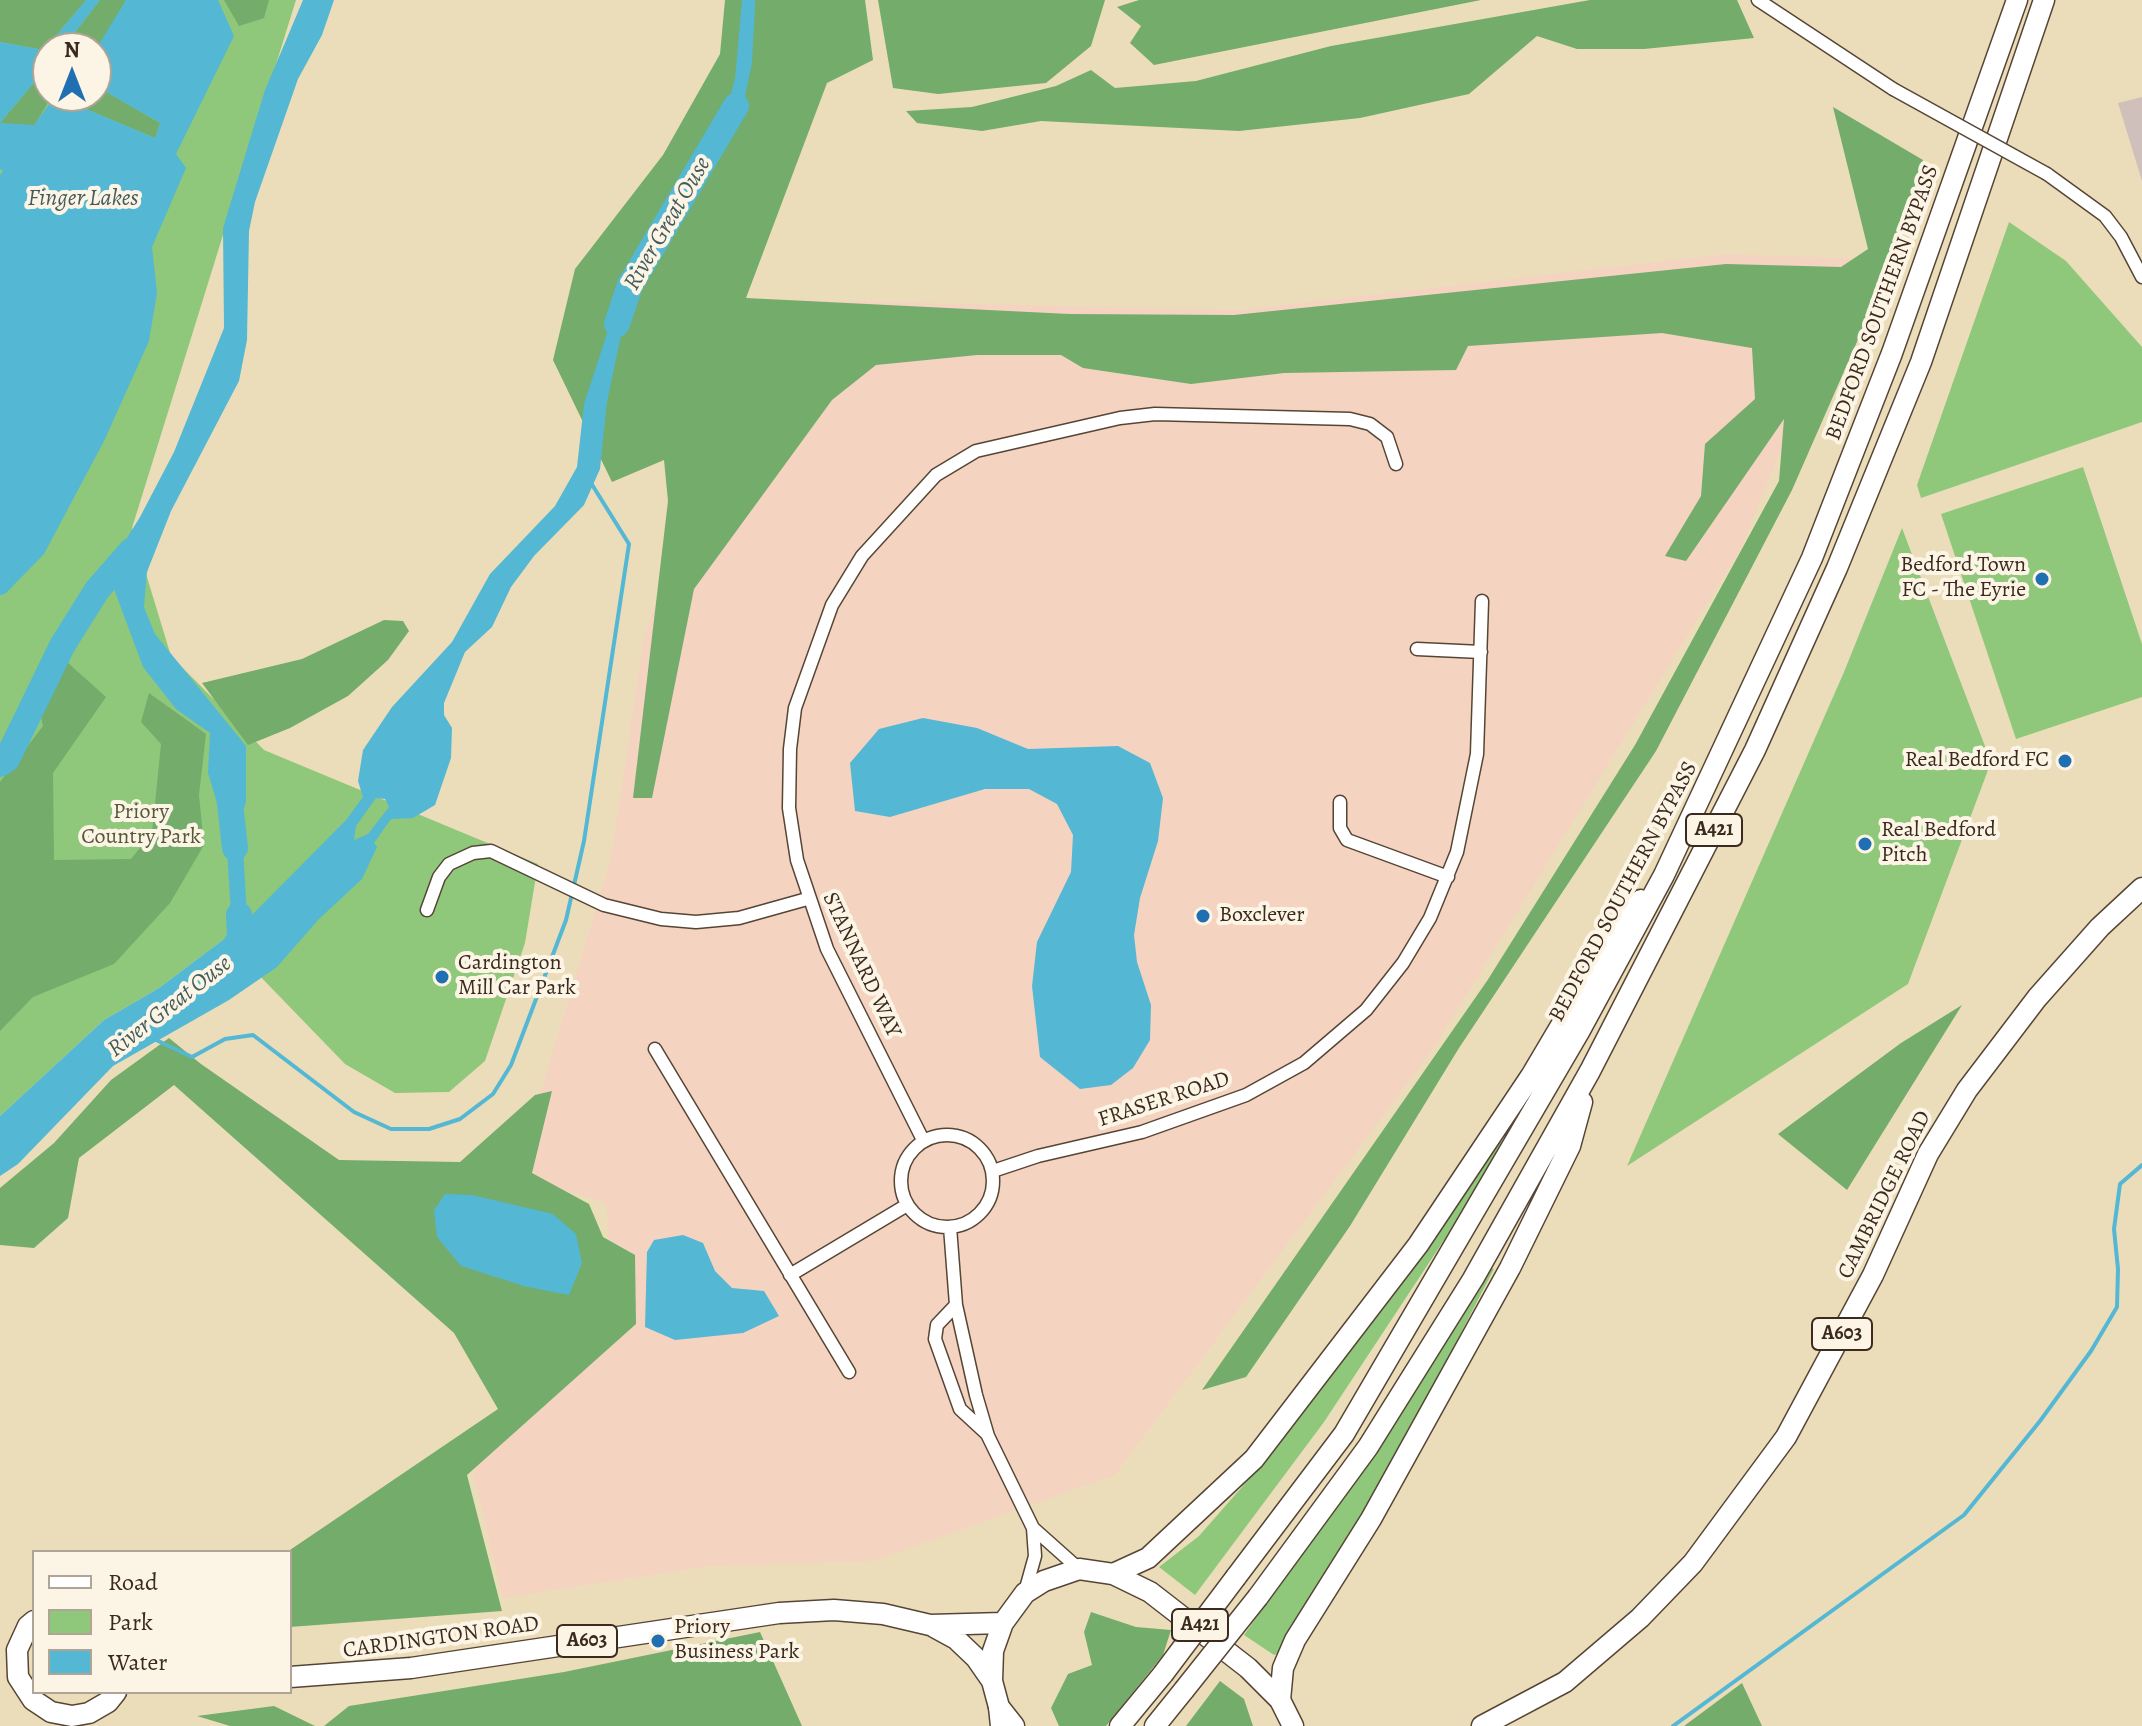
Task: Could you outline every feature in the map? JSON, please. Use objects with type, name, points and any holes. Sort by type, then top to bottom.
[{"type":"main road","name":"BEDFORD SOUTHERN BYPASS","points":[[1120,1726],[1163,1674],[1344,1434],[1579,1032],[1664,875],[1812,558],[1892,353],[2017,0]]},
{"type":"main road","name":"A421","points":[[1155,1726],[1258,1597],[1368,1447],[1473,1279],[1590,1071],[1755,750],[1837,568],[1921,362],[2044,0]]},
{"type":"main road","points":[[1113,1574],[1148,1558],[1254,1459],[1418,1245],[1531,1076],[1624,919],[1664,875]]},
{"type":"main road","name":"CAMBRIDGE ROAD","points":[[1482,1726],[1565,1682],[1640,1618],[1693,1563],[1786,1437],[1873,1275],[1928,1154],[1967,1090],[2037,998],[2100,927],[2142,888]]},
{"type":"main road","points":[[1292,1717],[1283,1668],[1295,1640],[1371,1519],[1510,1268],[1570,1146],[1590,1071]]},
{"type":"main road","points":[[1014,1726],[1000,1717],[992,1681],[993,1651],[1003,1623],[1025,1593],[1044,1581],[1079,1569],[1113,1574],[1150,1592],[1248,1668],[1292,1717]]},
{"type":"main road","name":"CARDINGTON ROAD","points":[[292,1677],[411,1668],[779,1613],[834,1610],[883,1614],[930,1625],[1003,1623]]},
{"type":"main road","points":[[32,1623],[8,1648],[18,1677],[33,1700],[51,1712],[72,1716],[89,1713],[108,1702],[114,1694]]},
{"type":"main road","name":"CARDINGTON ROAD","points":[[930,1625],[966,1649],[992,1681]]},
{"type":"street","points":[[1758,0],[1893,89],[2047,174],[2105,216],[2121,237],[2142,277]]},
{"type":"street","name":"STANNARD WAY","points":[[923,1140],[827,949],[807,899],[789,808],[790,749],[795,708],[832,605],[862,556],[936,475],[976,451],[1136,416],[1350,419],[1370,424],[1387,437],[1396,464]]},
{"type":"street","name":"FRASER ROAD","points":[[993,1171],[1206,1112],[1304,1063],[1366,1010],[1403,963],[1448,877],[1457,852],[1477,754],[1482,601]]},
{"type":"street","points":[[1417,649],[1481,652]]},
{"type":"street","points":[[1340,802],[1340,828],[1347,840],[1448,877]]},
{"type":"street","points":[[427,910],[446,867],[473,853],[491,851],[531,873],[604,905],[633,914],[696,922],[739,918],[807,899]]},
{"type":"street","points":[[655,1049],[849,1372]]},
{"type":"street","points":[[941,1134],[961,1136],[976,1143],[987,1156],[993,1171],[994,1186],[988,1204],[967,1223],[950,1227],[931,1225],[907,1205],[901,1187],[902,1167],[909,1153],[923,1140],[941,1134]]},
{"type":"street","points":[[790,1275],[907,1205]]},
{"type":"street","points":[[950,1227],[956,1305],[988,1436],[1033,1528],[1035,1556],[1025,1593]]},
{"type":"street","points":[[956,1305],[937,1325],[935,1339],[960,1409],[988,1436]]},
{"type":"street","points":[[1033,1528],[1079,1569]]},
{"type":"shaded area","points":[[2142,97],[2142,181],[2118,103]]},
{"type":"shaded area","name":"Priory Business Park","points":[[1727,254],[1859,259],[1741,548],[1435,1046],[1115,1475],[873,1561],[708,1566],[503,1598],[472,1468],[618,1335],[606,1204],[516,1174],[611,859],[644,638],[755,299],[1240,310]]},
{"type":"green space","name":"Priory Country Park","points":[[0,0],[296,0],[132,528],[171,656],[264,750],[538,864],[525,943],[485,1061],[449,1092],[395,1093],[345,1064],[224,939],[159,988],[104,1020],[0,1116]]},
{"type":"green space","points":[[0,0],[86,0],[59,32],[32,32],[32,48],[0,42]]},
{"type":"green space","points":[[100,0],[126,0],[110,32],[75,32]]},
{"type":"green space","points":[[224,0],[269,0],[264,18],[239,26]]},
{"type":"green space","points":[[725,0],[865,0],[873,60],[827,83],[746,298],[1069,314],[1234,315],[1726,264],[1841,267],[1868,249],[1833,107],[1923,160],[1892,262],[1792,490],[1656,751],[1459,1048],[1350,1226],[1246,1377],[1202,1390],[1487,981],[1635,745],[1779,481],[1784,419],[1686,561],[1665,556],[1701,496],[1705,444],[1755,399],[1752,348],[1662,333],[1468,346],[1456,370],[1284,373],[1191,384],[1083,368],[1061,355],[977,355],[876,365],[832,400],[694,589],[652,798],[633,798],[668,501],[664,460],[612,482],[553,360],[575,269],[663,155],[720,54]]},
{"type":"green space","points":[[878,0],[1105,0],[1091,46],[1046,83],[938,94],[893,88]]},
{"type":"green space","points":[[1139,0],[1481,0],[1154,65],[1130,43],[1141,26],[1117,7]]},
{"type":"green space","points":[[1590,0],[1737,0],[1754,38],[1644,49],[1577,49],[1537,36],[1469,94],[1360,118],[1239,131],[1041,121],[982,131],[917,123],[906,111],[972,107],[1056,86],[1091,70],[1115,88],[1196,81],[1331,46]]},
{"type":"green space","points":[[32,85],[32,112],[42,112],[34,126],[0,123]]},
{"type":"green space","points":[[112,95],[160,123],[155,138],[93,112],[112,112]]},
{"type":"green space","points":[[2009,222],[2066,261],[2142,347],[2142,422],[1921,498],[1917,485]]},
{"type":"green space","name":"Bedford Town FC - The Eyrie","points":[[2083,467],[2142,644],[2142,697],[2016,739],[1941,514]]},
{"type":"green space","points":[[1902,528],[1991,762],[1908,984],[1627,1166],[1844,672]]},
{"type":"green space","points":[[384,620],[403,621],[409,631],[388,660],[348,696],[290,728],[248,745],[202,683],[302,659]]},
{"type":"green space","points":[[67,662],[106,697],[53,773],[54,860],[131,859],[152,833],[161,744],[141,722],[149,693],[206,734],[199,795],[204,845],[170,903],[114,964],[33,997],[0,1031],[0,782],[43,726],[37,698]]},
{"type":"green space","points":[[1962,1005],[1847,1190],[1778,1134],[1901,1043]]},
{"type":"green space","points":[[169,1038],[201,1064],[339,1160],[460,1162],[535,1095],[552,1091],[532,1173],[589,1204],[603,1237],[635,1255],[636,1324],[467,1475],[502,1611],[292,1627],[290,1550],[498,1409],[454,1333],[174,1085],[79,1158],[68,1218],[34,1248],[0,1245],[0,1188],[54,1143],[111,1080]]},
{"type":"green space","points":[[1499,1141],[1506,1146],[1324,1422],[1195,1595],[1159,1567],[1199,1536],[1263,1463]]},
{"type":"green space","points":[[1486,1266],[1494,1269],[1395,1460],[1283,1652],[1274,1655],[1244,1635],[1375,1448]]},
{"type":"green space","points":[[1091,1612],[1136,1627],[1171,1630],[1163,1655],[1106,1726],[1059,1726],[1051,1708],[1068,1674],[1092,1665],[1084,1632]]},
{"type":"green space","points":[[760,1632],[802,1726],[324,1726],[349,1706],[564,1672]]},
{"type":"green space","points":[[1220,1681],[1244,1699],[1253,1726],[1186,1726]]},
{"type":"green space","points":[[1742,1683],[1762,1726],[1684,1726]]},
{"type":"green space","points":[[274,1706],[315,1726],[230,1726],[197,1716]]},
{"type":"water","points":[[86,0],[100,0],[75,32],[59,32]]},
{"type":"water","name":"Finger Lakes","points":[[126,0],[218,0],[234,36],[176,154],[186,168],[152,247],[157,293],[149,341],[104,441],[44,554],[5,594],[0,595],[0,175],[3,171],[0,169],[0,123],[34,125],[43,112],[93,112],[155,138],[160,123],[112,95],[112,32],[106,32]]},
{"type":"water","points":[[303,0],[334,0],[322,35],[298,79],[255,202],[249,231],[247,340],[239,381],[171,511],[147,572],[144,607],[155,634],[246,746],[246,802],[240,819],[230,821],[217,803],[208,773],[210,733],[176,709],[143,667],[107,570],[140,517],[174,452],[224,328],[223,228],[265,90]]},
{"type":"water","points":[[742,0],[755,0],[755,7],[752,63],[741,116],[685,195],[719,135],[735,79]]},
{"type":"water","points":[[0,42],[32,48],[32,85],[0,123]]},
{"type":"water","points":[[632,283],[607,402],[600,469],[584,505],[534,556],[511,587],[492,627],[465,652],[444,703],[444,715],[452,728],[451,758],[435,805],[413,818],[391,819],[374,843],[377,847],[362,879],[318,920],[277,967],[229,1000],[113,1066],[18,1164],[0,1176],[0,1116],[104,1020],[159,988],[224,939],[234,924],[244,922],[251,916],[346,820],[363,797],[358,781],[363,750],[392,707],[452,642],[490,574],[555,506],[577,467],[584,404],[610,324]],"holes":[[[376,798],[385,799],[389,807],[368,834],[354,840],[356,826]]]},
{"type":"water","points":[[923,718],[977,728],[1028,749],[1118,746],[1150,763],[1163,798],[1158,841],[1140,898],[1134,935],[1137,962],[1151,1005],[1150,1040],[1133,1068],[1111,1085],[1080,1089],[1040,1057],[1032,986],[1037,942],[1071,872],[1073,835],[1057,804],[1029,789],[985,789],[890,817],[855,811],[850,763],[879,729]]},
{"type":"water","points":[[445,1194],[472,1195],[553,1214],[576,1234],[582,1263],[569,1295],[527,1287],[461,1266],[437,1237],[434,1210]]},
{"type":"water","points":[[683,1235],[703,1243],[715,1271],[732,1288],[764,1291],[779,1316],[743,1333],[675,1340],[645,1327],[647,1252],[654,1240]]},
{"type":"waterway","name":"River Great Ouse","points":[[617,324],[630,285],[736,106]]},
{"type":"waterway","points":[[154,1039],[192,1057],[225,1039],[253,1035],[354,1112],[391,1129],[429,1129],[460,1119],[493,1094],[511,1065],[566,920],[584,841],[629,544],[591,483]]},
{"type":"waterway","points":[[0,764],[7,759],[62,646],[97,590],[131,551]]},
{"type":"waterway","points":[[228,785],[235,848]]},
{"type":"waterway","points":[[235,848],[239,915]]},
{"type":"waterway","points":[[239,915],[241,953]]},
{"type":"waterway","points":[[1673,1726],[1964,1515],[2040,1421],[2091,1351],[2117,1307],[2118,1269],[2114,1229],[2120,1184],[2142,1165]]},
{"type":"place","name":"Bedford Town FC - The Eyrie","points":[[2042,579]]},
{"type":"place","name":"Real Bedford FC","points":[[2065,761]]},
{"type":"place","name":"Real Bedford Pitch","points":[[1865,844]]},
{"type":"place","name":"Boxclever","points":[[1203,916]]},
{"type":"place","name":"Cardington Mill Car Park","points":[[442,977]]},
{"type":"place","name":"Priory Business Park","points":[[658,1641]]}]
